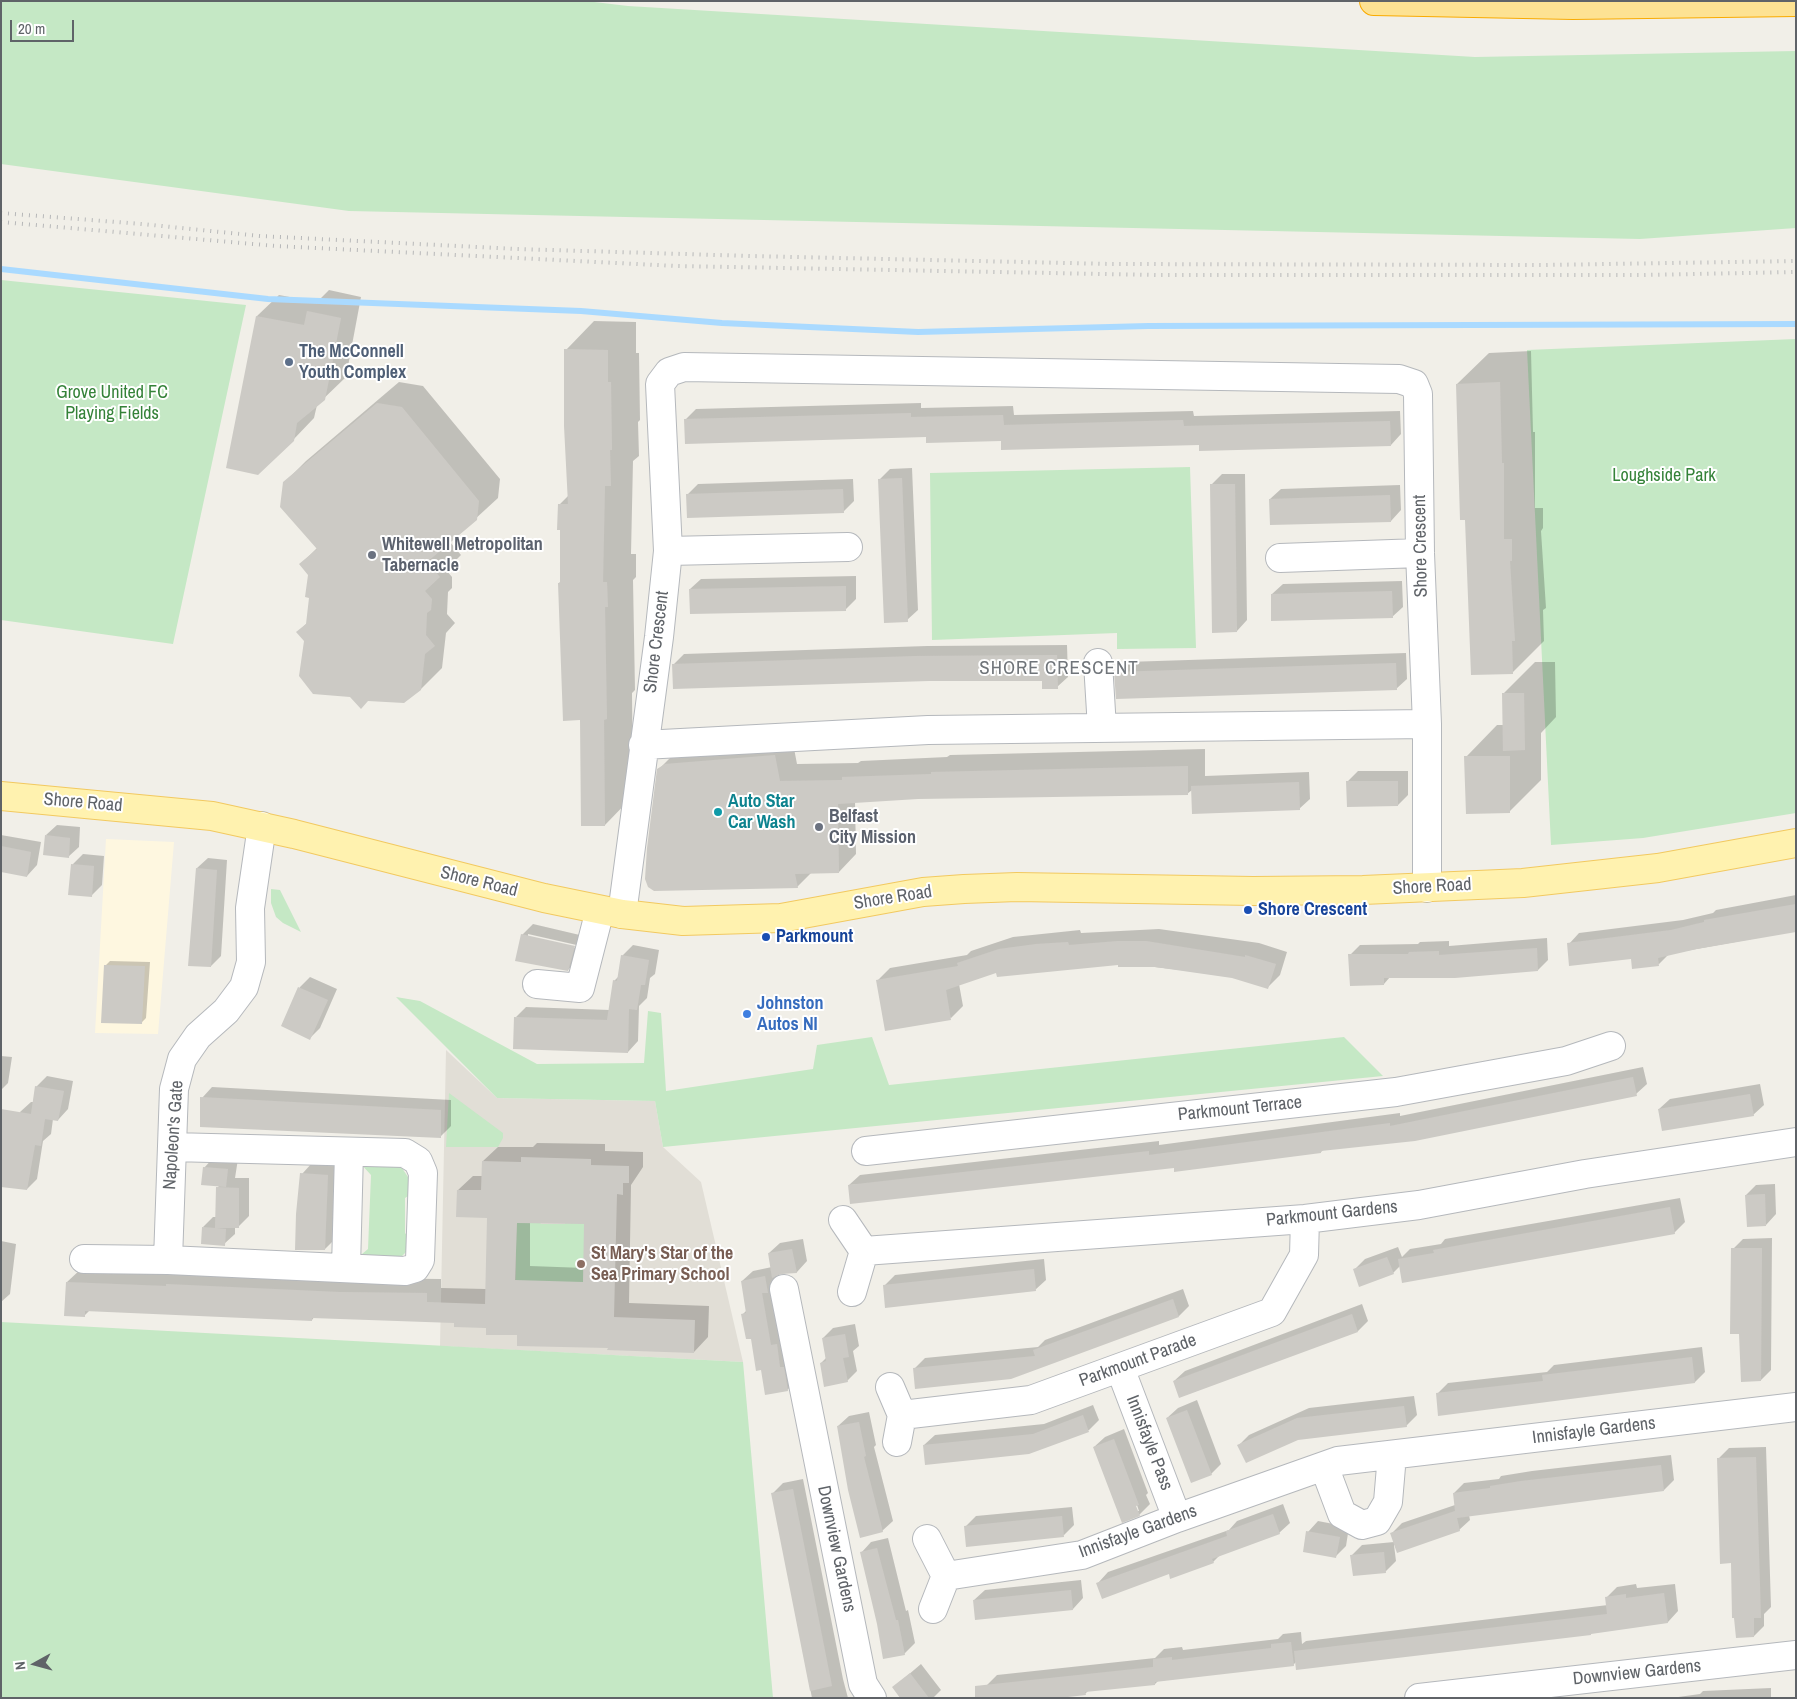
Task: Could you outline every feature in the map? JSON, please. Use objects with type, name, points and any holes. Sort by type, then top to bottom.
[{"type":"highway","points":[[1374,1],[1573,5],[1796,2]]},
{"type":"main road","name":"Shore Road","points":[[1,796],[203,814],[262,826],[480,883],[611,912],[683,921],[781,918],[923,892],[1017,887],[1253,891],[1427,888],[1523,883],[1658,868],[1796,843]]},
{"type":"street","name":"Shore Crescent","points":[[537,984],[580,988],[611,912],[643,744],[659,637],[668,551],[660,384],[669,372],[684,368],[1399,379],[1414,384],[1418,394],[1420,553],[1427,724],[1427,888]]},
{"type":"street","points":[[668,551],[848,547]]},
{"type":"street","points":[[1280,558],[1420,553]]},
{"type":"street","points":[[1098,664],[1102,728]]},
{"type":"street","points":[[643,744],[928,730],[1427,724]]},
{"type":"street","name":"Napoleon's Gate","points":[[168,1260],[174,1089],[182,1059],[198,1036],[232,1003],[244,987],[251,962],[250,908],[262,826]]},
{"type":"street","name":"Parkmount Terrace","points":[[866,1151],[1396,1092],[1566,1061],[1611,1046]]},
{"type":"street","name":"Parkmount Gardens","points":[[864,1251],[1305,1218],[1419,1205],[1585,1174],[1796,1142]]},
{"type":"street","points":[[84,1259],[168,1260],[405,1271],[415,1268],[420,1260],[423,1172],[418,1161],[405,1153],[172,1148]]},
{"type":"street","points":[[346,1268],[349,1152]]},
{"type":"street","name":"Parkmount Parade","points":[[902,1415],[1031,1400],[1272,1312],[1304,1255],[1305,1218]]},
{"type":"street","points":[[843,1220],[864,1251],[852,1292]]},
{"type":"street","name":"Downview Gardens","points":[[784,1289],[863,1684],[872,1698]]},
{"type":"street","name":"Innisfayle Pass","points":[[1120,1368],[1177,1518]]},
{"type":"street","points":[[890,1387],[902,1415],[897,1442]]},
{"type":"street","name":"Innisfayle Gardens","points":[[946,1576],[1082,1555],[1177,1518],[1338,1461],[1796,1407]]},
{"type":"street","points":[[1324,1466],[1342,1514],[1362,1525],[1377,1521],[1388,1502],[1392,1454]]},
{"type":"street","points":[[927,1539],[946,1576],[933,1608]]},
{"type":"street","name":"Downview Gardens","points":[[1419,1698],[1796,1655]]},
{"type":"shaded area","points":[[106,839],[174,842],[158,1034],[95,1033]]},
{"type":"shaded area","name":"St Mary's Star of the Sea Primary School","points":[[446,1050],[497,1098],[655,1101],[663,1147],[701,1182],[743,1362],[440,1346]]},
{"type":"green space","points":[[1,1],[586,1],[628,6],[1475,57],[1796,51],[1796,228],[1640,239],[349,211],[1,164]]},
{"type":"green space","name":"Grove United FC Playing Fields","points":[[1,280],[246,305],[173,644],[1,620]]},
{"type":"green space","name":"Loughside Park","points":[[1796,339],[1796,813],[1643,838],[1551,845],[1527,350]]},
{"type":"green space","points":[[1190,467],[1196,648],[1117,649],[1117,633],[932,640],[930,473]]},
{"type":"green space","points":[[271,889],[280,890],[301,932],[283,923],[276,917],[271,903]]},
{"type":"green space","points":[[396,997],[420,1001],[537,1064],[644,1063],[648,1011],[661,1013],[666,1091],[813,1069],[817,1045],[872,1037],[889,1085],[1344,1037],[1383,1076],[663,1147],[655,1101],[497,1098]]},
{"type":"green space","points":[[449,1093],[503,1133],[503,1138],[498,1147],[446,1147]]},
{"type":"green space","points":[[359,1162],[396,1164],[402,1168],[412,1183],[413,1193],[405,1198],[405,1233],[410,1239],[410,1248],[399,1259],[356,1259],[368,1249],[371,1175]]},
{"type":"green space","points":[[517,1192],[541,1224],[565,1224],[566,1196],[585,1196],[583,1310],[515,1311]]},
{"type":"green space","points":[[1,1322],[743,1362],[773,1698],[1,1698]]},
{"type":"building","name":"The McConnell Youth Complex","points":[[307,311],[341,318],[325,400],[297,423],[294,441],[258,475],[226,468],[256,316],[304,325]]},
{"type":"building","points":[[564,349],[608,350],[608,382],[611,382],[611,486],[605,486],[603,582],[607,582],[608,607],[605,607],[607,719],[604,720],[605,826],[581,826],[580,720],[563,721],[558,583],[560,583],[560,530],[557,530],[558,504],[568,504],[564,426]]},
{"type":"building","points":[[1500,382],[1502,463],[1504,463],[1504,539],[1512,539],[1512,561],[1510,561],[1515,641],[1512,641],[1513,674],[1471,675],[1465,520],[1460,520],[1456,384]]},
{"type":"building","name":"Whitewell Metropolitan Tabernacle","points":[[377,403],[402,407],[479,501],[477,520],[427,562],[440,577],[425,591],[432,599],[431,610],[427,613],[426,635],[435,646],[425,654],[421,690],[404,703],[368,701],[361,709],[350,697],[313,694],[299,676],[304,641],[296,632],[306,624],[309,598],[305,597],[308,575],[299,564],[317,549],[280,507],[283,482]]},
{"type":"building","points":[[911,413],[911,417],[1003,415],[1004,425],[1183,420],[1184,426],[1390,421],[1391,446],[1199,451],[1199,445],[1001,450],[1001,441],[926,443],[926,437],[685,444],[684,419]]},
{"type":"building","points":[[902,478],[908,622],[884,623],[878,479]]},
{"type":"building","points":[[1210,484],[1235,484],[1237,632],[1212,633]]},
{"type":"building","points":[[843,489],[844,513],[687,518],[686,494]]},
{"type":"building","points":[[1390,495],[1391,522],[1270,525],[1269,499]]},
{"type":"building","points":[[846,586],[846,611],[690,614],[689,589]]},
{"type":"building","points":[[1392,591],[1393,618],[1271,621],[1271,594]]},
{"type":"building","points":[[1057,655],[1058,689],[1042,689],[1042,681],[929,681],[673,689],[672,664],[916,656]]},
{"type":"building","points":[[1396,663],[1397,690],[1116,699],[1114,672]]},
{"type":"building","points":[[1502,693],[1524,693],[1525,750],[1503,751]]},
{"type":"building","points":[[775,755],[780,781],[842,780],[842,777],[931,774],[931,772],[1188,766],[1188,795],[918,799],[838,804],[839,873],[795,874],[798,888],[654,891],[648,887],[645,879],[647,848],[657,769],[665,764]]},
{"type":"building","points":[[1464,756],[1510,756],[1510,813],[1466,814]]},
{"type":"building","points":[[1346,781],[1398,781],[1398,806],[1347,807]]},
{"type":"building","points":[[1299,782],[1300,810],[1192,814],[1191,786]]},
{"type":"building","points":[[45,835],[70,838],[69,858],[43,855]]},
{"type":"building","points":[[1,846],[31,852],[27,877],[1,872]]},
{"type":"building","points":[[71,864],[94,866],[92,897],[68,895]]},
{"type":"building","points":[[196,868],[217,870],[211,967],[188,966]]},
{"type":"building","points":[[1796,904],[1796,932],[1697,949],[1658,958],[1659,966],[1632,969],[1631,959],[1569,966],[1567,943],[1671,930],[1704,922],[1704,920]]},
{"type":"building","points":[[521,934],[575,946],[568,971],[515,961]]},
{"type":"building","points":[[1146,941],[1245,957],[1245,955],[1276,964],[1268,989],[1232,978],[1155,967],[1118,967],[1118,965],[997,977],[996,973],[946,990],[951,1020],[885,1031],[876,980],[958,966],[957,963],[999,949],[1036,944],[1068,942],[1069,945]]},
{"type":"building","points":[[1537,948],[1538,971],[1455,978],[1384,978],[1384,985],[1350,986],[1348,954],[1408,954],[1409,952],[1439,951],[1439,955]]},
{"type":"building","points":[[621,955],[649,960],[645,985],[641,985],[637,1010],[629,1009],[628,1053],[513,1049],[514,1017],[607,1020],[613,980],[617,981]]},
{"type":"building","points":[[104,965],[145,966],[142,1024],[101,1023]]},
{"type":"building","points":[[298,987],[328,1000],[310,1040],[281,1026]]},
{"type":"building","points":[[1633,1077],[1637,1096],[1415,1141],[1321,1151],[1321,1153],[1174,1172],[1174,1168],[850,1204],[848,1185],[1149,1151],[1149,1155],[1390,1123],[1390,1126]]},
{"type":"building","points":[[35,1086],[64,1091],[58,1121],[45,1119],[41,1146],[35,1145],[27,1190],[1,1187],[1,1109],[31,1114]]},
{"type":"building","points":[[1750,1094],[1754,1116],[1662,1131],[1658,1109]]},
{"type":"building","points":[[200,1097],[441,1110],[441,1138],[200,1127]]},
{"type":"building","points":[[521,1157],[591,1159],[591,1165],[629,1166],[629,1183],[623,1183],[623,1195],[617,1194],[614,1317],[695,1320],[694,1353],[607,1350],[608,1348],[517,1346],[517,1335],[486,1335],[486,1328],[454,1327],[454,1323],[312,1318],[312,1321],[85,1311],[85,1317],[64,1316],[66,1282],[166,1286],[166,1284],[339,1292],[427,1293],[427,1302],[485,1304],[487,1218],[456,1217],[457,1190],[481,1190],[482,1161],[521,1162]],"holes":[[[517,1223],[584,1224],[583,1282],[515,1280]]]},
{"type":"building","points":[[203,1167],[228,1169],[226,1187],[201,1185]]},
{"type":"building","points":[[300,1173],[328,1175],[325,1250],[295,1250]]},
{"type":"building","points":[[216,1187],[239,1188],[239,1228],[216,1228],[226,1229],[225,1246],[201,1244],[202,1227],[215,1228]]},
{"type":"building","points":[[1765,1194],[1766,1226],[1747,1227],[1745,1195]]},
{"type":"building","points":[[1670,1207],[1675,1234],[1402,1283],[1398,1259],[1434,1253],[1433,1250]]},
{"type":"building","points":[[1731,1248],[1762,1248],[1761,1381],[1741,1382],[1739,1334],[1730,1334]]},
{"type":"building","points":[[792,1249],[797,1273],[781,1274],[772,1278],[768,1253]]},
{"type":"building","points":[[1387,1257],[1394,1274],[1359,1287],[1353,1269]]},
{"type":"building","points":[[1034,1269],[1036,1291],[885,1308],[883,1285]]},
{"type":"building","points":[[765,1276],[768,1293],[762,1293],[771,1345],[777,1344],[780,1367],[784,1367],[788,1391],[765,1395],[761,1370],[756,1371],[751,1339],[746,1339],[741,1314],[746,1313],[741,1281]]},
{"type":"building","points":[[1173,1299],[1179,1317],[1011,1379],[915,1389],[913,1368],[1035,1356],[1033,1350]]},
{"type":"building","points":[[1352,1314],[1358,1332],[1179,1398],[1173,1381]]},
{"type":"building","points":[[845,1334],[849,1357],[843,1358],[848,1382],[824,1387],[820,1363],[826,1361],[822,1338]]},
{"type":"building","points":[[1692,1357],[1695,1383],[1438,1416],[1436,1393],[1543,1381],[1542,1375]]},
{"type":"building","points":[[1404,1406],[1407,1427],[1298,1440],[1246,1463],[1237,1445],[1297,1418]]},
{"type":"building","points":[[1187,1410],[1212,1475],[1191,1483],[1166,1418]]},
{"type":"building","points":[[1083,1415],[1089,1432],[1029,1454],[925,1465],[923,1445],[1033,1434]]},
{"type":"building","points":[[859,1422],[866,1456],[864,1457],[883,1532],[860,1538],[848,1490],[837,1426]]},
{"type":"building","points":[[1114,1439],[1139,1505],[1136,1506],[1140,1516],[1122,1523],[1093,1447]]},
{"type":"building","points":[[1756,1457],[1761,1618],[1754,1618],[1754,1637],[1736,1638],[1734,1618],[1732,1618],[1731,1563],[1720,1564],[1717,1458]]},
{"type":"building","points":[[1661,1465],[1664,1491],[1457,1518],[1460,1531],[1397,1553],[1390,1533],[1455,1511],[1453,1493],[1490,1488],[1490,1486],[1521,1481]]},
{"type":"building","points":[[793,1489],[832,1686],[810,1691],[771,1493]]},
{"type":"building","points":[[1273,1514],[1280,1534],[1212,1559],[1214,1563],[1170,1579],[1169,1574],[1102,1599],[1096,1583],[1227,1536],[1226,1531]]},
{"type":"building","points":[[1062,1516],[1064,1537],[966,1547],[964,1526]]},
{"type":"building","points":[[1306,1531],[1340,1537],[1336,1558],[1303,1552]]},
{"type":"building","points":[[877,1548],[896,1620],[898,1620],[905,1655],[883,1659],[860,1552]]},
{"type":"building","points":[[1384,1552],[1386,1573],[1353,1576],[1350,1555]]},
{"type":"building","points":[[1071,1590],[1073,1610],[975,1620],[973,1600]]},
{"type":"building","points":[[1664,1593],[1668,1623],[1591,1635],[1296,1670],[1294,1651],[1607,1614],[1605,1597],[1626,1594],[1626,1598]]},
{"type":"building","points":[[1291,1642],[1294,1666],[1155,1682],[1155,1685],[1085,1692],[1086,1695],[1059,1698],[975,1698],[975,1686],[1153,1667],[1153,1659],[1172,1657],[1172,1660],[1271,1648],[1271,1644]]},
{"type":"building","points":[[910,1673],[929,1698],[900,1698],[892,1687]]},
{"type":"waterway","points":[[1,269],[268,299],[581,311],[722,323],[918,332],[1148,326],[1796,324]]},
{"type":"railway","points":[[1,213],[142,224],[260,236],[517,249],[750,256],[1112,264],[1544,265],[1796,261]]},
{"type":"railway","points":[[1,222],[276,246],[677,266],[1157,275],[1643,275],[1796,272]]},
{"type":"place","name":"The McConnell Youth Complex","points":[[289,362]]},
{"type":"place","name":"Whitewell Metropolitan Tabernacle","points":[[372,555]]},
{"type":"place","name":"Auto Star Car Wash","points":[[718,812]]},
{"type":"place","name":"Belfast City Mission","points":[[819,827]]},
{"type":"place","name":"Shore Crescent","points":[[1248,910]]},
{"type":"place","name":"Parkmount","points":[[766,937]]},
{"type":"place","name":"Johnston Autos NI","points":[[747,1014]]},
{"type":"place","name":"St Mary's Star of the Sea Primary School","points":[[581,1264]]},
{"type":"district","name":"SHORE CRESCENT","points":[[1059,669]]}]
